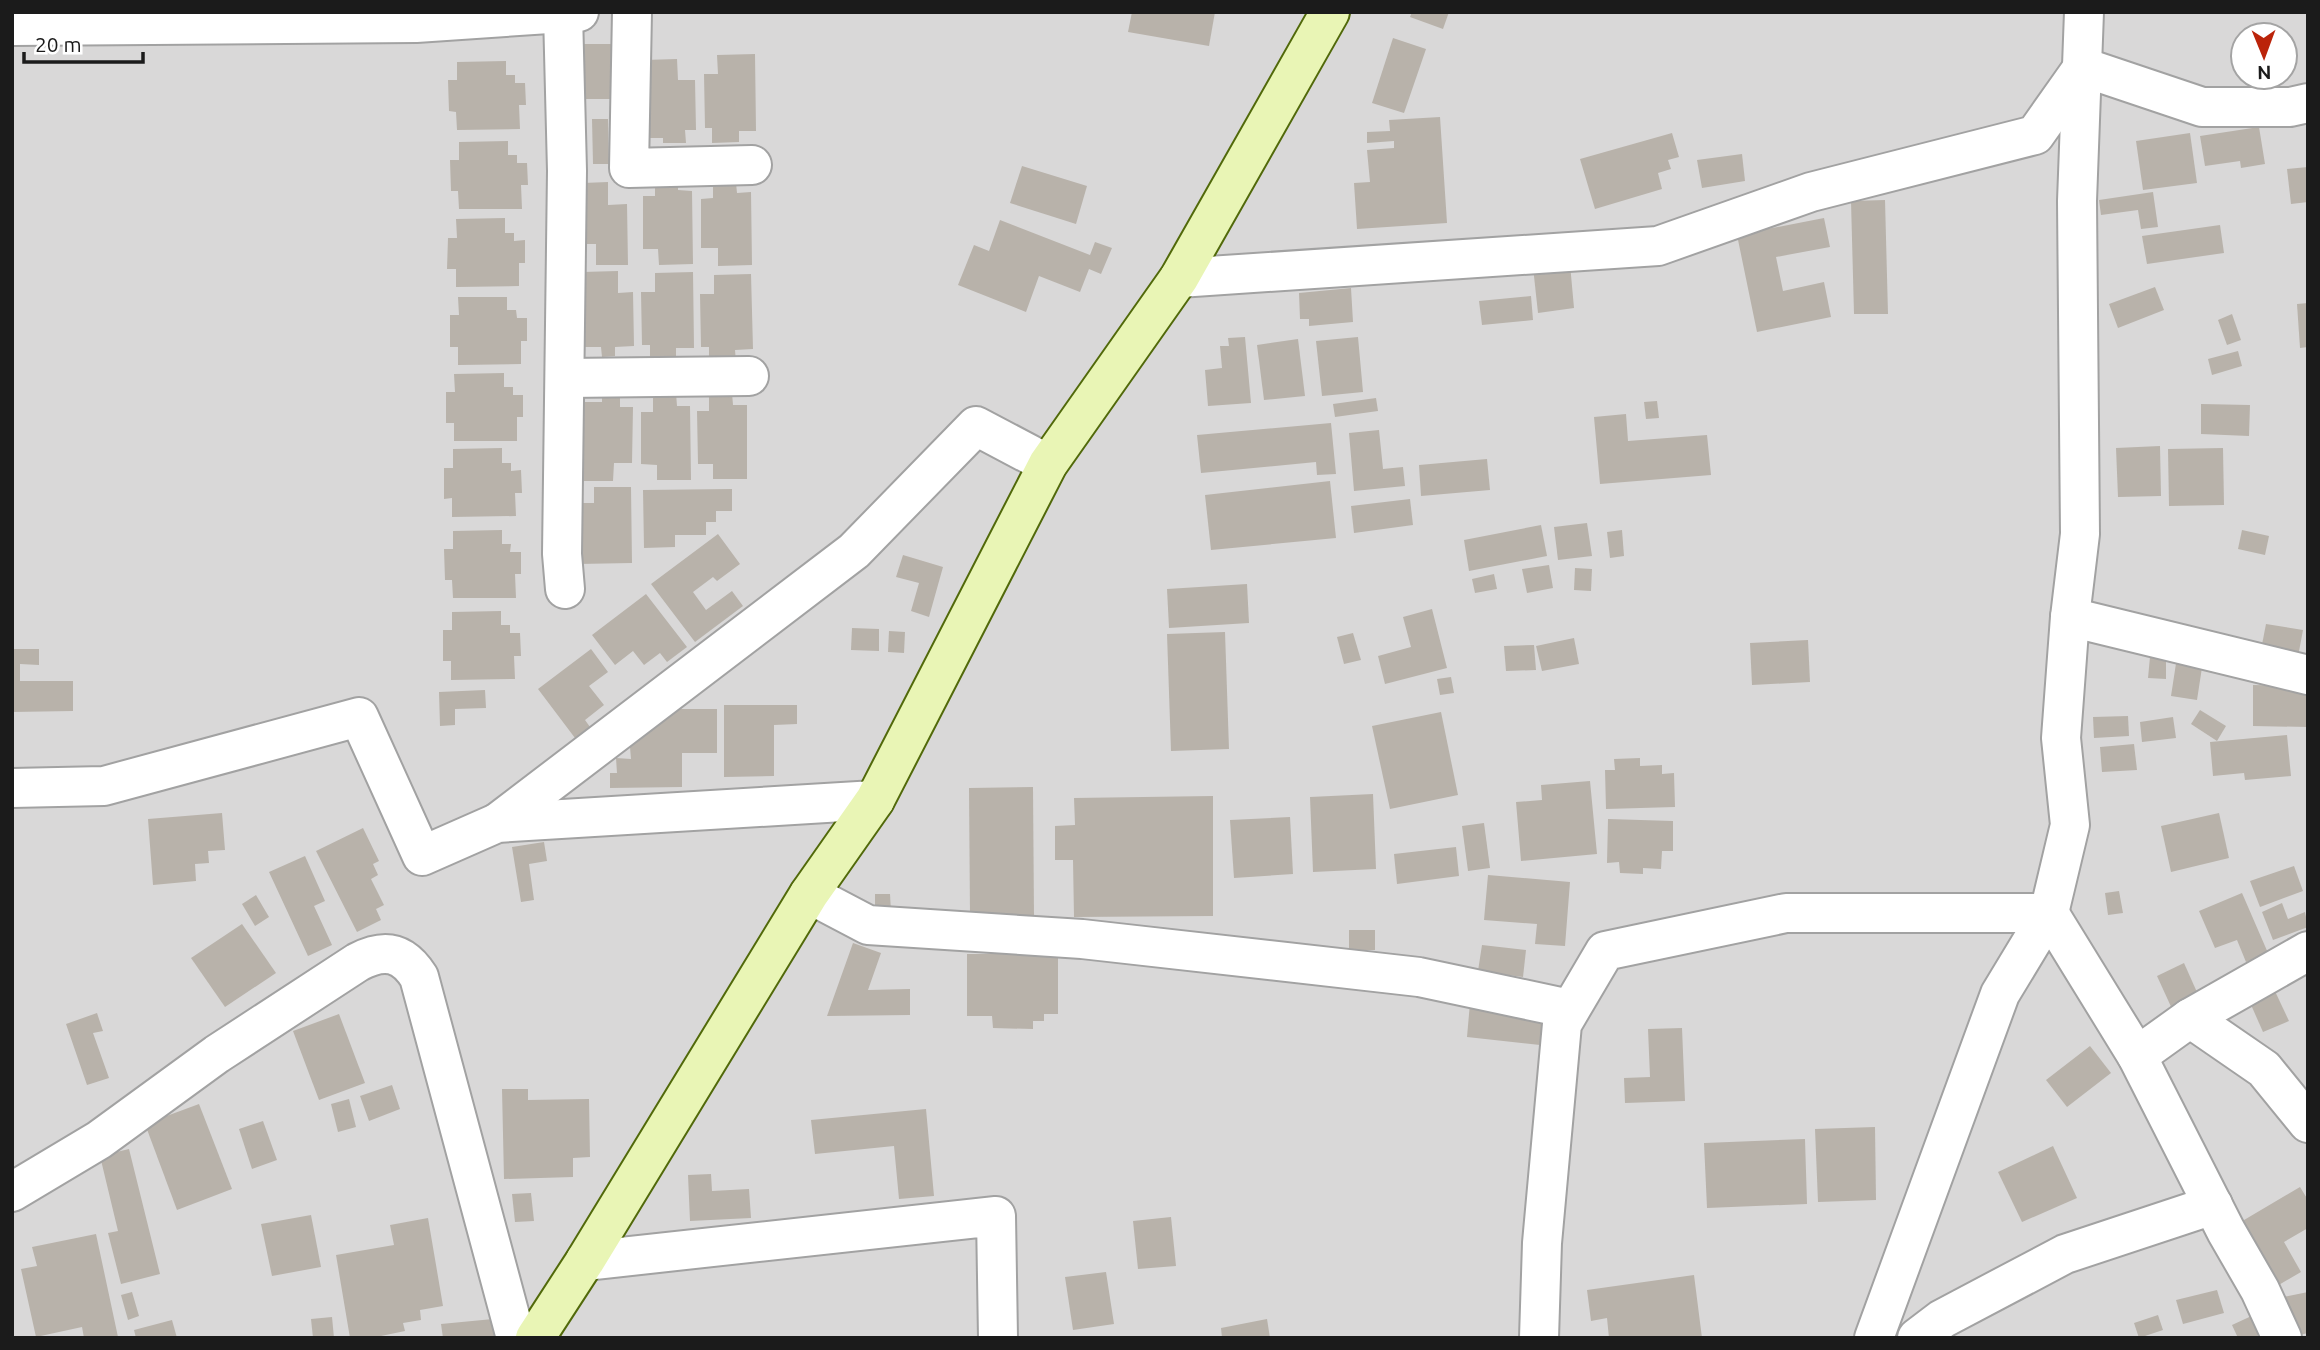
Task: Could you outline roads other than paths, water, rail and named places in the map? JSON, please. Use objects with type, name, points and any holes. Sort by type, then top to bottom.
[{"type":"street","points":[[12,26],[416,23],[579,12]]},
{"type":"street","points":[[632,12],[629,168],[751,165]]},
{"type":"street","points":[[535,1338],[585,1261],[809,894],[875,800],[1048,464],[1179,278],[1330,12]]},
{"type":"street","points":[[1874,1338],[2000,994],[2049,913],[2070,825],[2061,738],[2070,617],[2080,534],[2077,201],[2084,12]]},
{"type":"street","points":[[564,13],[568,171],[562,554],[565,589]]},
{"type":"street","points":[[1179,278],[1658,246],[1811,192],[2035,135],[2083,67]]},
{"type":"street","points":[[2083,67],[2202,107],[2290,107],[2308,103]]},
{"type":"street","points":[[566,378],[749,376]]},
{"type":"street","points":[[12,788],[104,786],[359,718],[422,856],[497,823],[853,551],[976,426],[1048,464]]},
{"type":"street","points":[[2070,617],[2308,675]]},
{"type":"street","points":[[497,823],[875,800]]},
{"type":"street","points":[[809,894],[869,925],[1082,939],[1419,977],[1570,1009]]},
{"type":"street","points":[[1539,1338],[1542,1243],[1562,1024],[1605,951],[1786,913],[2049,913]]},
{"type":"street","points":[[2049,913],[2137,1056],[2260,1290],[2282,1338]]},
{"type":"street","points":[[2137,1056],[2190,1018],[2308,951]]},
{"type":"street","points":[[12,1192],[99,1140],[217,1054],[358,962],[380,954],[392,954],[404,958],[419,977],[516,1338]]},
{"type":"street","points":[[2190,1018],[2264,1069],[2308,1123]]},
{"type":"street","points":[[1917,1338],[1942,1319],[2065,1254],[2213,1205]]},
{"type":"street","points":[[585,1261],[996,1216],[998,1338]]}]
